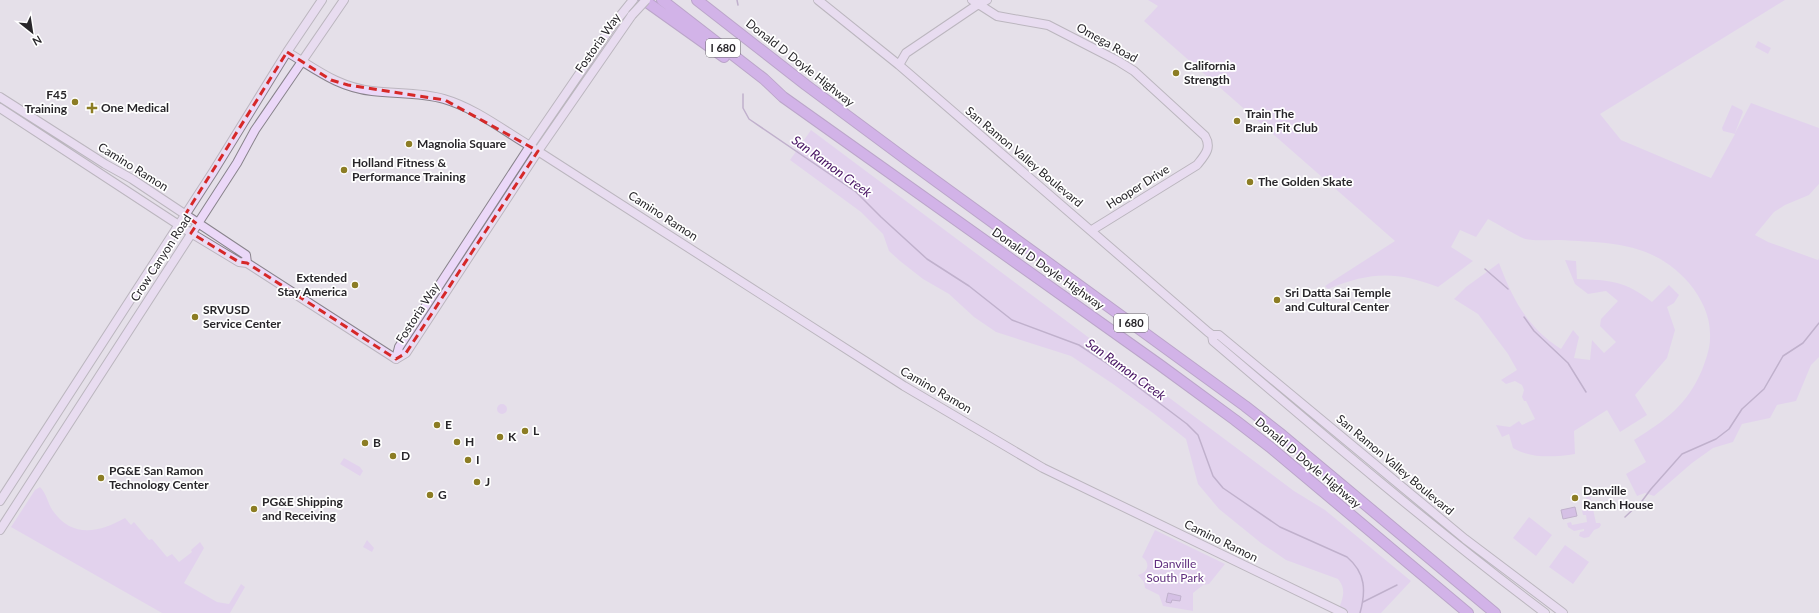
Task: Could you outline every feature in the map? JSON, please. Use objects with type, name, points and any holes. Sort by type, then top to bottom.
[{"type":"highway","points":[[645,0],[768,89],[783,97]]},
{"type":"highway","name":"Donald D Doyle Highway","points":[[662,0],[764,79],[783,97],[1235,420],[1298,470],[1468,613]]},
{"type":"highway","name":"Donald D Doyle Highway","points":[[697,0],[806,85],[900,155],[1245,406],[1495,613]]},
{"type":"highway","points":[[708,0],[724,20]]},
{"type":"street","name":"Crow Canyon Road","points":[[0,501],[213,172],[287,52],[322,0]]},
{"type":"street","name":"Crow Canyon Road","points":[[0,530],[237,163],[255,130],[344,0]]},
{"type":"street","name":"Fostoria Way","points":[[396,359],[399,347],[530,146],[624,10],[633,0]]},
{"type":"street","name":"Fostoria Way","points":[[396,359],[406,353],[538,151],[632,15],[645,0]]},
{"type":"street","name":"San Ramon Valley Boulevard","points":[[818,0],[900,65],[1212,335],[1213,341],[1388,489],[1459,547],[1545,613]]},
{"type":"street","points":[[900,65],[906,53],[974,2],[987,0]]},
{"type":"street","name":"Omega Road","points":[[974,2],[1005,18],[1048,25],[1134,70],[1205,136],[1208,141],[1208,150],[1197,165]]},
{"type":"street","name":"Camino Ramon","points":[[287,52],[302,60],[331,80],[348,86],[371,91],[424,95],[445,100],[474,113],[538,151],[904,386],[1043,468],[1343,613]]},
{"type":"street","name":"Camino Ramon","points":[[0,97],[105,164],[132,179],[197,224],[246,255],[247,263]]},
{"type":"street","name":"Camino Ramon","points":[[0,108],[192,233],[239,262],[247,263],[396,359]]},
{"type":"street","name":"Hooper Drive","points":[[1092,230],[1197,165]]},
{"type":"street","points":[[452,266],[460,270]]},
{"type":"street","name":"San Ramon Valley Boulevard","points":[[1212,335],[1219,335],[1465,539],[1563,613]]},
{"type":"highlighted area","points":[[287,52],[331,80],[348,85],[445,100],[538,151],[406,353],[396,359],[247,263],[239,262],[191,233],[197,224],[185,215]]},
{"type":"green space","points":[[1148,0],[1785,0],[1600,114],[1621,140],[1711,178],[1735,134],[1723,131],[1722,128],[1732,105],[1743,112],[1735,133],[1751,103],[1819,128],[1819,184],[1809,195],[1785,205],[1774,212],[1755,235],[1768,242],[1818,260],[1819,258],[1819,357],[1811,365],[1796,401],[1777,405],[1770,418],[1742,424],[1733,442],[1713,448],[1692,463],[1654,496],[1645,493],[1637,496],[1626,474],[1646,462],[1634,440],[1666,418],[1690,393],[1702,370],[1709,350],[1710,330],[1705,309],[1698,295],[1689,283],[1675,269],[1660,259],[1645,252],[1629,247],[1595,242],[1525,239],[1488,219],[1476,237],[1460,230],[1451,247],[1473,261],[1438,287],[1409,278],[1383,276],[1357,279],[1328,289],[1325,286],[1395,241],[1144,21],[1158,6]]},
{"type":"green space","points":[[1758,41],[1771,48],[1768,54],[1755,47]]},
{"type":"green space","points":[[811,130],[1294,491],[1325,510],[1411,581],[1381,613],[1338,613],[1342,600],[1343,588],[1338,579],[1286,560],[1261,543],[1219,509],[1198,484],[1186,439],[1113,384],[1071,356],[996,332],[974,317],[949,294],[923,279],[889,251],[883,234],[861,212],[790,160]]},
{"type":"green space","points":[[1565,260],[1576,261],[1577,279],[1617,283],[1634,290],[1652,302],[1669,285],[1679,295],[1674,303],[1667,307],[1675,330],[1667,358],[1635,395],[1647,415],[1620,432],[1607,410],[1574,431],[1575,454],[1560,456],[1536,456],[1520,452],[1513,448],[1509,434],[1502,437],[1496,425],[1510,427],[1519,421],[1522,425],[1535,419],[1526,401],[1524,401],[1522,397],[1524,390],[1522,385],[1515,381],[1506,384],[1501,380],[1517,370],[1508,354],[1478,314],[1454,299],[1466,287],[1499,263],[1516,301],[1530,322],[1549,341],[1561,349],[1573,330],[1579,337],[1574,358],[1590,360],[1592,340],[1604,353],[1616,342],[1600,326],[1601,319],[1618,301],[1606,291],[1588,294],[1575,284]]},
{"type":"green space","points":[[502,404],[507,409],[502,414],[497,409]]},
{"type":"green space","points":[[344,458],[360,467],[363,471],[360,476],[340,464]]},
{"type":"green space","points":[[1588,485],[1596,523],[1600,523],[1601,525],[1599,528],[1594,530],[1589,537],[1584,538],[1579,536],[1580,532],[1584,531],[1584,529],[1574,531],[1568,527],[1567,523],[1571,522],[1572,525],[1587,522],[1586,515],[1583,515],[1582,511],[1583,507],[1588,506],[1583,486]]},
{"type":"green space","points":[[40,487],[53,511],[69,526],[87,530],[97,529],[106,527],[125,518],[131,525],[134,522],[149,540],[152,539],[167,557],[172,554],[179,562],[192,552],[191,550],[200,542],[204,548],[184,583],[217,602],[229,604],[241,584],[245,587],[230,613],[162,613],[11,527],[35,490]]},
{"type":"green space","points":[[1529,517],[1552,535],[1536,556],[1513,538]]},
{"type":"green space","name":"Danville South Park","points":[[1155,530],[1225,564],[1209,584],[1203,585],[1193,593],[1193,611],[1163,606],[1159,595],[1145,588],[1144,582],[1138,575],[1144,572],[1147,568],[1147,562],[1142,557]]},
{"type":"green space","points":[[367,540],[374,548],[372,552],[363,547]]},
{"type":"green space","points":[[1565,545],[1589,562],[1573,584],[1549,567]]},
{"type":"shaded area","points":[[1575,507],[1577,516],[1563,519],[1561,510]]},
{"type":"shaded area","points":[[1168,593],[1181,596],[1180,601],[1172,600],[1171,603],[1166,602]]},
{"type":"waterway","name":"San Ramon Creek","points":[[737,0],[738,5]]},
{"type":"waterway","name":"San Ramon Creek","points":[[743,94],[743,108],[749,119],[856,192],[927,259],[969,286],[1012,320],[1079,345],[1105,362],[1187,424],[1198,435],[1213,476],[1223,488],[1280,527],[1347,557],[1358,569],[1363,583],[1364,590],[1360,613]]},
{"type":"waterway","points":[[858,193],[862,187]]},
{"type":"waterway","points":[[1485,269],[1508,289]]},
{"type":"waterway","points":[[1524,317],[1534,331],[1568,363],[1586,392]]},
{"type":"waterway","points":[[1625,517],[1642,501],[1682,454],[1716,439],[1729,429],[1742,409],[1764,389],[1783,356],[1803,343],[1819,323]]},
{"type":"waterway","points":[[1363,602],[1397,585]]},
{"type":"place","name":"California Strength","points":[[1176,73]]},
{"type":"place","name":"F45 Training","points":[[75,102]]},
{"type":"place","name":"One Medical","points":[[92,108]]},
{"type":"place","name":"Train The Brain Fit Club","points":[[1237,121]]},
{"type":"place","name":"Magnolia Square","points":[[409,144]]},
{"type":"place","name":"Holland Fitness & Performance Training","points":[[344,170]]},
{"type":"place","name":"The Golden Skate","points":[[1250,182]]},
{"type":"place","name":"Extended Stay America","points":[[355,285]]},
{"type":"place","name":"Sri Datta Sai Temple and Cultural Center","points":[[1277,300]]},
{"type":"place","name":"SRVUSD Service Center","points":[[195,317]]},
{"type":"place","name":"E","points":[[437,425]]},
{"type":"place","name":"L","points":[[525,431]]},
{"type":"place","name":"K","points":[[500,437]]},
{"type":"place","name":"H","points":[[457,442]]},
{"type":"place","name":"B","points":[[365,443]]},
{"type":"place","name":"D","points":[[393,456]]},
{"type":"place","name":"I","points":[[468,460]]},
{"type":"place","name":"PG&E San Ramon Technology Center","points":[[101,478]]},
{"type":"place","name":"J","points":[[477,482]]},
{"type":"place","name":"G","points":[[430,495]]},
{"type":"place","name":"Danville Ranch House","points":[[1575,498]]},
{"type":"place","name":"PG&E Shipping and Receiving","points":[[254,509]]}]
